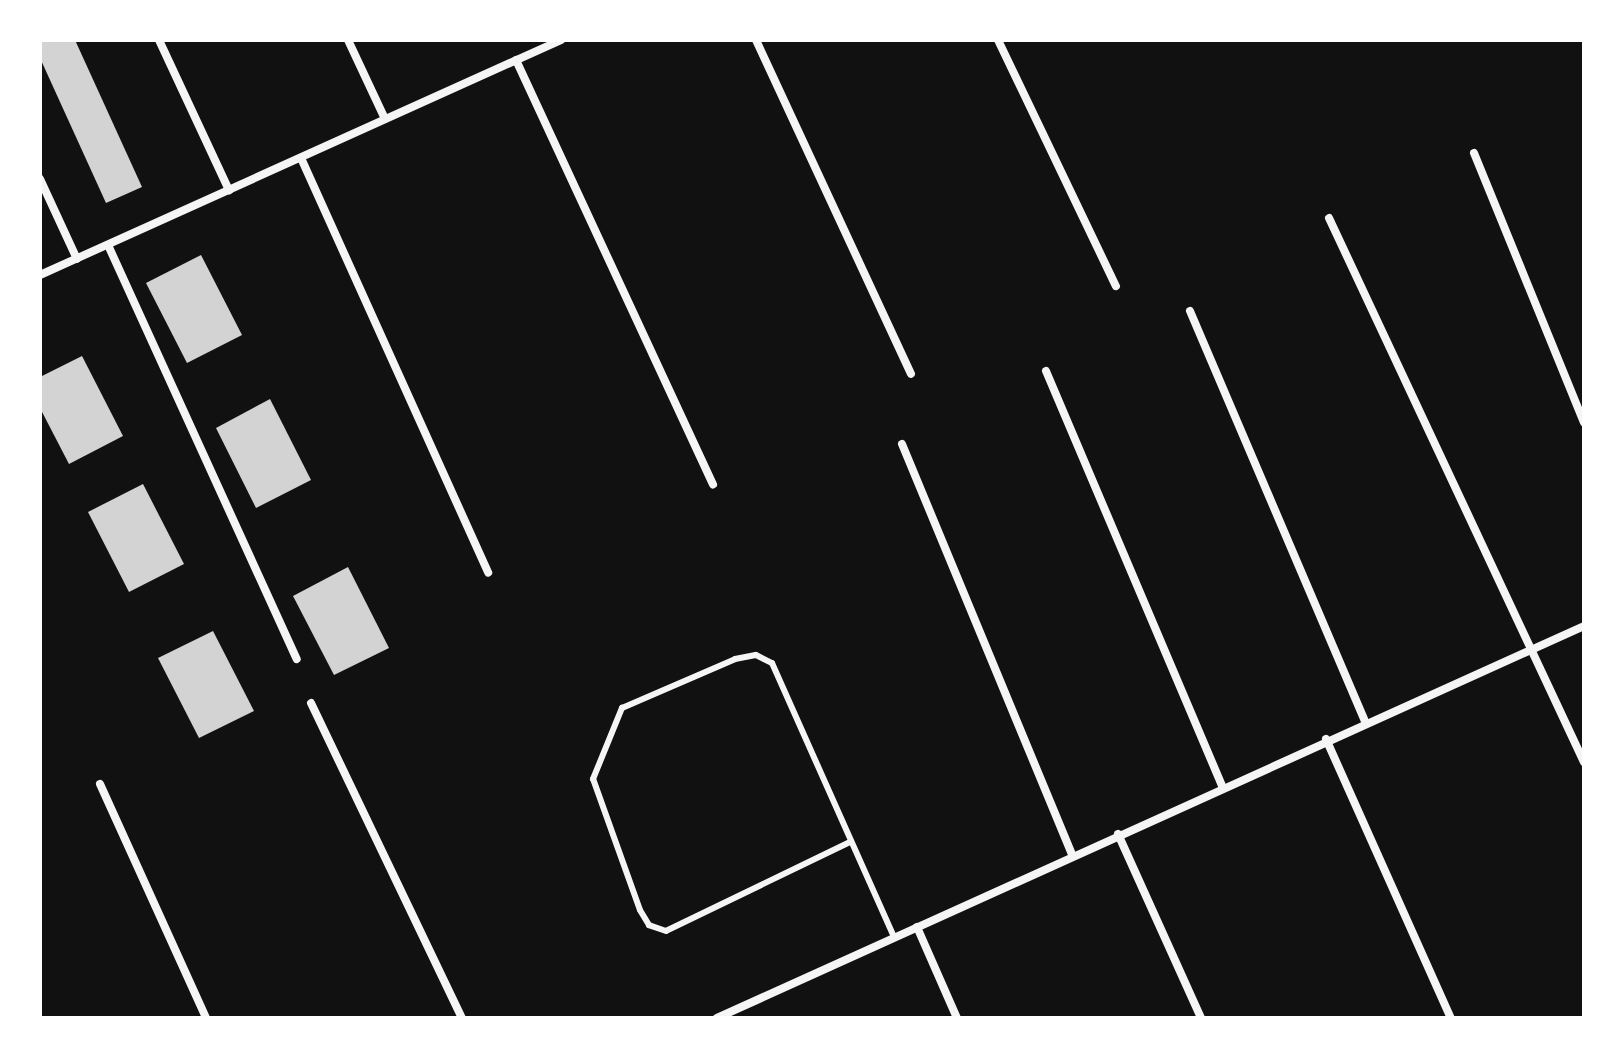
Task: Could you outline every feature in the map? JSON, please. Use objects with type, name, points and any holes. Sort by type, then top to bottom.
[{"type":"street","points":[[159,40],[229,190]]},
{"type":"street","points":[[348,40],[385,119]]},
{"type":"street","points":[[40,275],[516,60],[544,43],[561,40]]},
{"type":"street","points":[[756,40],[911,374]]},
{"type":"street","points":[[998,40],[1116,286]]},
{"type":"street","points":[[516,60],[713,485]]},
{"type":"street","points":[[1474,153],[1584,422]]},
{"type":"street","points":[[301,158],[488,573]]},
{"type":"street","points":[[40,179],[77,259]]},
{"type":"street","points":[[1329,218],[1584,762]]},
{"type":"street","points":[[108,245],[297,659]]},
{"type":"street","points":[[1190,311],[1365,722]]},
{"type":"street","points":[[1046,371],[1223,787]]},
{"type":"street","points":[[902,444],[1072,855]]},
{"type":"street","points":[[717,1018],[1530,646],[1584,626]]},
{"type":"street","points":[[311,703],[462,1018]]},
{"type":"street","points":[[1326,739],[1451,1018]]},
{"type":"street","points":[[100,784],[206,1018]]},
{"type":"street","points":[[1118,834],[1201,1018]]},
{"type":"street","points":[[917,927],[957,1018]]},
{"type":"lane","points":[[850,842],[666,931],[640,910],[593,779],[622,708],[756,655],[772,663],[894,937]]},
{"type":"building","points":[[40,40],[75,40],[142,187],[106,203],[40,58]]},
{"type":"building","points":[[201,255],[242,335],[187,363],[146,283]]},
{"type":"building","points":[[82,356],[123,436],[69,464],[40,408],[40,377]]},
{"type":"building","points":[[270,399],[311,480],[256,508],[216,428]]},
{"type":"building","points":[[143,484],[184,564],[129,592],[88,512]]},
{"type":"building","points":[[348,567],[389,648],[334,675],[293,596]]},
{"type":"building","points":[[213,631],[254,711],[199,738],[158,658]]}]
